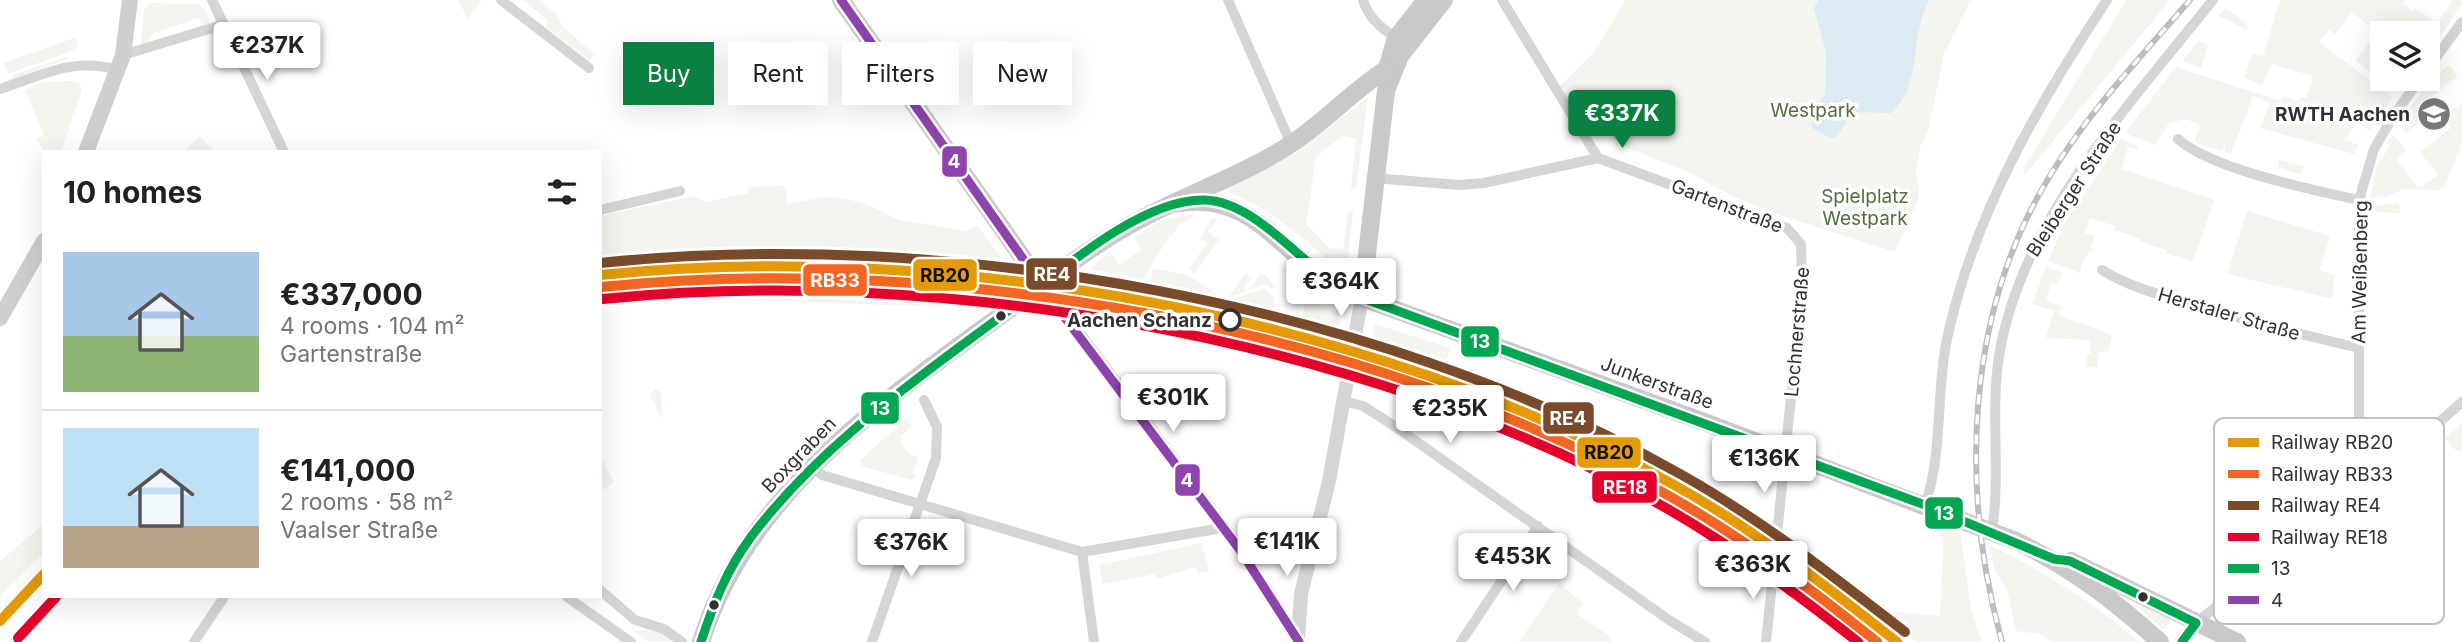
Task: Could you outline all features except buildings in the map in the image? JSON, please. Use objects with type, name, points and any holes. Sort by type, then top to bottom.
[{"type":"main road","points":[[87,150],[120,63],[130,0]]},
{"type":"main road","points":[[841,0],[1042,285]]},
{"type":"main road","points":[[1362,297],[1386,91],[1386,71],[1398,44],[1426,0]]},
{"type":"main road","points":[[1398,44],[1444,0]]},
{"type":"main road","name":"Boxgraben","points":[[701,642],[723,585],[740,553],[813,467],[909,381],[1130,225],[1291,144],[1386,71]]},
{"type":"main road","name":"Junkerstraße","points":[[1174,204],[1214,201],[1238,209],[1337,287],[1992,531],[2054,559],[2104,592],[2160,642]]},
{"type":"main road","points":[[0,318],[42,244]]},
{"type":"main road","name":"Junkerstraße","points":[[2054,559],[2088,568],[2236,642]]},
{"type":"street","points":[[212,0],[283,150]]},
{"type":"street","points":[[501,0],[589,68]]},
{"type":"street","points":[[1228,0],[1291,144]]},
{"type":"street","points":[[1363,0],[1373,19],[1398,44]]},
{"type":"street","points":[[1374,178],[1460,185],[1484,183],[1598,158],[1502,0]]},
{"type":"street","points":[[1926,505],[1932,486],[1940,376],[1948,332],[1983,221],[2040,107],[2107,0]]},
{"type":"street","name":"Bleiberger Straße","points":[[1992,531],[1995,506],[1993,421],[1999,354],[2028,259],[2109,130],[2213,0]]},
{"type":"street","points":[[2440,52],[2462,22]]},
{"type":"street","points":[[0,89],[66,66],[120,63],[222,25]]},
{"type":"street","name":"Am Weißenberg","points":[[2360,418],[2359,200],[2374,149],[2393,115],[2411,91]]},
{"type":"street","points":[[2178,139],[2192,151],[2231,165],[2359,200]]},
{"type":"street","name":"Gartenstraße","points":[[1598,158],[1716,200],[1793,232]]},
{"type":"street","points":[[602,210],[680,191]]},
{"type":"street","name":"Lochnerstraße","points":[[1766,642],[1802,290],[1804,258],[1793,232]]},
{"type":"street","name":"Herstaler Straße","points":[[2102,270],[2117,280],[2263,326],[2359,348]]},
{"type":"street","points":[[1042,285],[1222,527],[1299,641]]},
{"type":"street","points":[[1299,641],[1301,594],[1321,521],[1362,297]]},
{"type":"street","points":[[872,642],[936,458],[937,427],[924,400]]},
{"type":"street","points":[[1344,401],[1373,411],[1659,613],[1705,642]]},
{"type":"street","points":[[2444,418],[2462,402]]},
{"type":"street","points":[[813,467],[822,475],[1082,552],[1222,527]]},
{"type":"street","points":[[1461,642],[1538,526]]},
{"type":"street","points":[[1082,552],[1094,642]]},
{"type":"street","points":[[602,592],[635,620],[664,629],[682,642]]},
{"type":"street","points":[[194,642],[223,598]]},
{"type":"street","points":[[568,598],[631,642]]},
{"type":"street","points":[[2182,642],[2196,623],[2214,608]]},
{"type":"green space","points":[[458,0],[480,0],[481,1],[468,19]]},
{"type":"green space","points":[[523,0],[539,0],[557,15],[563,27],[594,54],[590,61],[546,27],[547,19]]},
{"type":"green space","name":"Westpark","points":[[1625,0],[1971,0],[1944,54],[1928,132],[1920,146],[1916,170],[1919,197],[1895,252],[1770,212],[1731,195],[1682,169],[1632,150],[1616,140],[1587,114],[1585,102],[1572,109],[1558,88],[1595,51]]},
{"type":"green space","points":[[2126,0],[2170,0],[2025,175],[2023,169]]},
{"type":"green space","points":[[2280,0],[2405,0],[2403,3],[2412,11],[2415,8],[2434,21],[2370,21],[2370,27],[2352,12],[2335,34],[2329,30],[2319,42],[2370,80],[2370,91],[2385,91],[2393,97],[2370,130],[2354,122],[2346,140],[2358,145],[2354,154],[2260,128],[2270,103],[2253,96],[2231,154],[2225,152],[2225,145],[2222,151],[2198,145],[2195,139],[2200,125],[2186,119],[2169,123],[2155,145],[2125,133],[2176,67],[2281,101],[2283,96],[2299,101],[2301,97],[2306,98],[2313,76],[2271,64],[2262,85],[2244,78],[2252,54],[2263,56]]},
{"type":"green space","points":[[2450,0],[2461,0],[2462,4],[2440,36],[2438,21],[2452,2]]},
{"type":"green space","points":[[149,3],[197,4],[204,8],[211,24],[203,27],[199,18],[153,33],[146,45],[141,44],[144,11]]},
{"type":"green space","points":[[2225,8],[2247,23],[2247,30],[2218,16]]},
{"type":"green space","points":[[77,37],[77,45],[72,51],[8,74],[3,63]]},
{"type":"green space","points":[[2199,41],[2208,45],[2201,68],[2182,61]]},
{"type":"green space","points":[[2370,42],[2370,72],[2355,60]]},
{"type":"green space","points":[[66,57],[67,59],[7,81],[16,74]]},
{"type":"green space","points":[[2449,65],[2458,76],[2440,90],[2440,73]]},
{"type":"green space","points":[[71,81],[79,83],[82,90],[62,150],[42,150],[37,139],[44,135],[25,90],[44,82]]},
{"type":"green space","points":[[2422,91],[2439,91],[2429,99],[2436,109],[2406,134],[2401,128],[2411,114],[2407,111]]},
{"type":"green space","points":[[1368,97],[1356,189],[1351,188],[1356,139],[1342,136],[1316,157],[1306,224],[1329,248],[1343,249],[1348,212],[1353,212],[1347,267],[1337,267],[1270,214],[1224,190],[1296,153]]},
{"type":"green space","points":[[2462,102],[2462,144],[2443,190],[2404,189],[2387,196],[2370,198],[2378,164],[2390,146],[2387,144],[2393,135],[2406,150],[2396,159],[2419,189],[2438,175],[2420,152],[2451,128],[2443,117]]},
{"type":"green space","points":[[199,136],[214,150],[186,150]]},
{"type":"green space","points":[[2121,139],[2138,146],[2137,150],[2128,147],[2122,169],[2214,200],[2193,262],[2140,242],[2140,238],[2114,230],[2115,226],[2090,218],[2085,233],[2095,236],[2091,248],[2094,249],[2083,260],[2080,273],[2048,261],[2064,225]]},
{"type":"green space","points":[[2278,160],[2304,166],[2301,174],[2278,168]]},
{"type":"green space","points":[[786,186],[787,204],[825,197],[842,198],[866,204],[899,220],[968,231],[977,225],[1003,260],[1002,274],[801,259],[701,260],[602,269],[602,216],[693,196],[706,202],[748,193],[747,187]]},
{"type":"green space","points":[[2399,203],[2400,213],[2370,212],[2370,206]]},
{"type":"green space","points":[[2247,211],[2330,236],[2320,270],[2334,275],[2333,299],[2227,274]]},
{"type":"green space","points":[[1195,214],[1178,227],[1161,249],[1147,273],[1142,290],[1114,275],[1094,271],[1091,267],[1110,252],[1119,265],[1141,250],[1134,238],[1161,220]]},
{"type":"green space","points":[[1212,218],[1218,219],[1208,232],[1219,240],[1194,274],[1189,269],[1207,243],[1200,238]]},
{"type":"green space","points":[[2046,267],[2062,272],[2058,285],[2051,283],[2046,300],[2061,306],[2059,315],[2112,335],[2108,352],[2100,351],[2097,368],[2086,366],[2087,355],[2091,353],[2089,340],[2046,338],[2054,311],[2032,304]]},
{"type":"green space","points":[[1154,268],[1188,275],[1227,301],[1264,288],[1274,296],[1275,320],[1146,291]]},
{"type":"green space","points":[[1262,272],[1275,286],[1272,289],[1265,284],[1248,291]]},
{"type":"green space","points":[[1246,273],[1251,277],[1245,285],[1245,292],[1229,297]]},
{"type":"green space","points":[[719,279],[1001,289],[977,308],[708,299],[622,298],[602,303],[602,290]]},
{"type":"green space","points":[[1307,299],[1338,313],[1340,327],[1305,321],[1303,327],[1299,326]]},
{"type":"green space","points":[[1123,310],[1277,344],[1276,348],[1234,341],[1232,345],[1177,332],[1160,332],[1149,326],[1101,324],[1089,328],[1082,320],[1107,320]]},
{"type":"green space","points":[[1375,324],[1451,348],[1440,373],[1370,346]]},
{"type":"green space","points":[[655,389],[661,393],[662,420],[650,395]]},
{"type":"green space","points":[[906,419],[912,426],[900,436],[906,450],[918,457],[914,472],[916,476],[912,480],[864,467],[859,461]]},
{"type":"green space","points":[[2462,422],[2462,452],[2454,449],[2445,438]]},
{"type":"green space","points":[[602,459],[614,482],[602,491]]},
{"type":"green space","points":[[1940,522],[1960,532],[1971,609],[1982,642],[1916,642],[1880,615],[1886,611],[1940,616],[1943,550]]},
{"type":"green space","points":[[42,526],[42,554],[0,596],[0,561]]},
{"type":"green space","points":[[1202,543],[1209,571],[1198,573],[1196,567],[1156,579],[1155,574],[1103,584],[1099,565]]},
{"type":"green space","points":[[1989,545],[2067,588],[2139,642],[2051,642],[2040,634],[2016,631],[2007,589],[1995,571]]},
{"type":"green space","points":[[1559,583],[1583,603],[1577,614],[1611,637],[1611,642],[1519,642]]},
{"type":"green space","points":[[2127,596],[2172,619],[2163,630]]},
{"type":"green space","points":[[658,629],[673,642],[648,642],[634,631]]},
{"type":"shaded area","points":[[1818,0],[1929,0],[1919,29],[1912,75],[1901,102],[1891,113],[1853,112],[1839,134],[1832,139],[1812,128],[1811,122],[1825,94],[1826,52],[1814,9]]},
{"type":"railway","points":[[2002,642],[1980,525],[1976,465],[1978,405],[1986,346],[2000,288],[2020,232],[2063,155],[2115,86],[2190,0]]},
{"type":"rail line","name":"RE4","points":[[602,263],[734,254],[873,256],[1015,268],[1157,291],[1298,323],[1433,364],[1562,415],[1682,475],[1769,530],[1905,632]]},
{"type":"rail line","name":"RB20","points":[[602,275],[733,267],[871,269],[1012,281],[1154,303],[1293,335],[1428,376],[1557,426],[1676,486],[1762,540],[1897,642]]},
{"type":"rail line","name":"RB33","points":[[602,287],[732,279],[870,281],[1010,293],[1152,314],[1291,346],[1426,387],[1553,437],[1671,497],[1725,530],[1802,584],[1877,642]]},
{"type":"rail line","name":"RE18","points":[[603,299],[733,291],[869,293],[1009,305],[1150,327],[1289,358],[1423,399],[1550,449],[1666,508],[1716,538],[1858,642]]},
{"type":"rail line","name":"RB20","points":[[0,621],[42,576]]},
{"type":"rail line","name":"RE18","points":[[18,638],[55,598]]},
{"type":"transit line","name":"4","points":[[841,0],[1054,303],[1240,550],[1299,642]]},
{"type":"transit line","name":"13","points":[[701,642],[722,588],[742,549],[777,505],[834,447],[897,394],[1094,245],[1150,213],[1178,203],[1204,200],[1224,203],[1243,211],[1349,293],[1925,505],[2054,559],[2070,561],[2196,623],[2182,642]]},
{"type":"place","name":"RWTH Aachen","points":[[2434,114]]},
{"type":"place","name":"Aachen Schanz","points":[[1230,320]]},
{"type":"park label","name":"Spielplatz Westpark","points":[[1865,207]]}]
